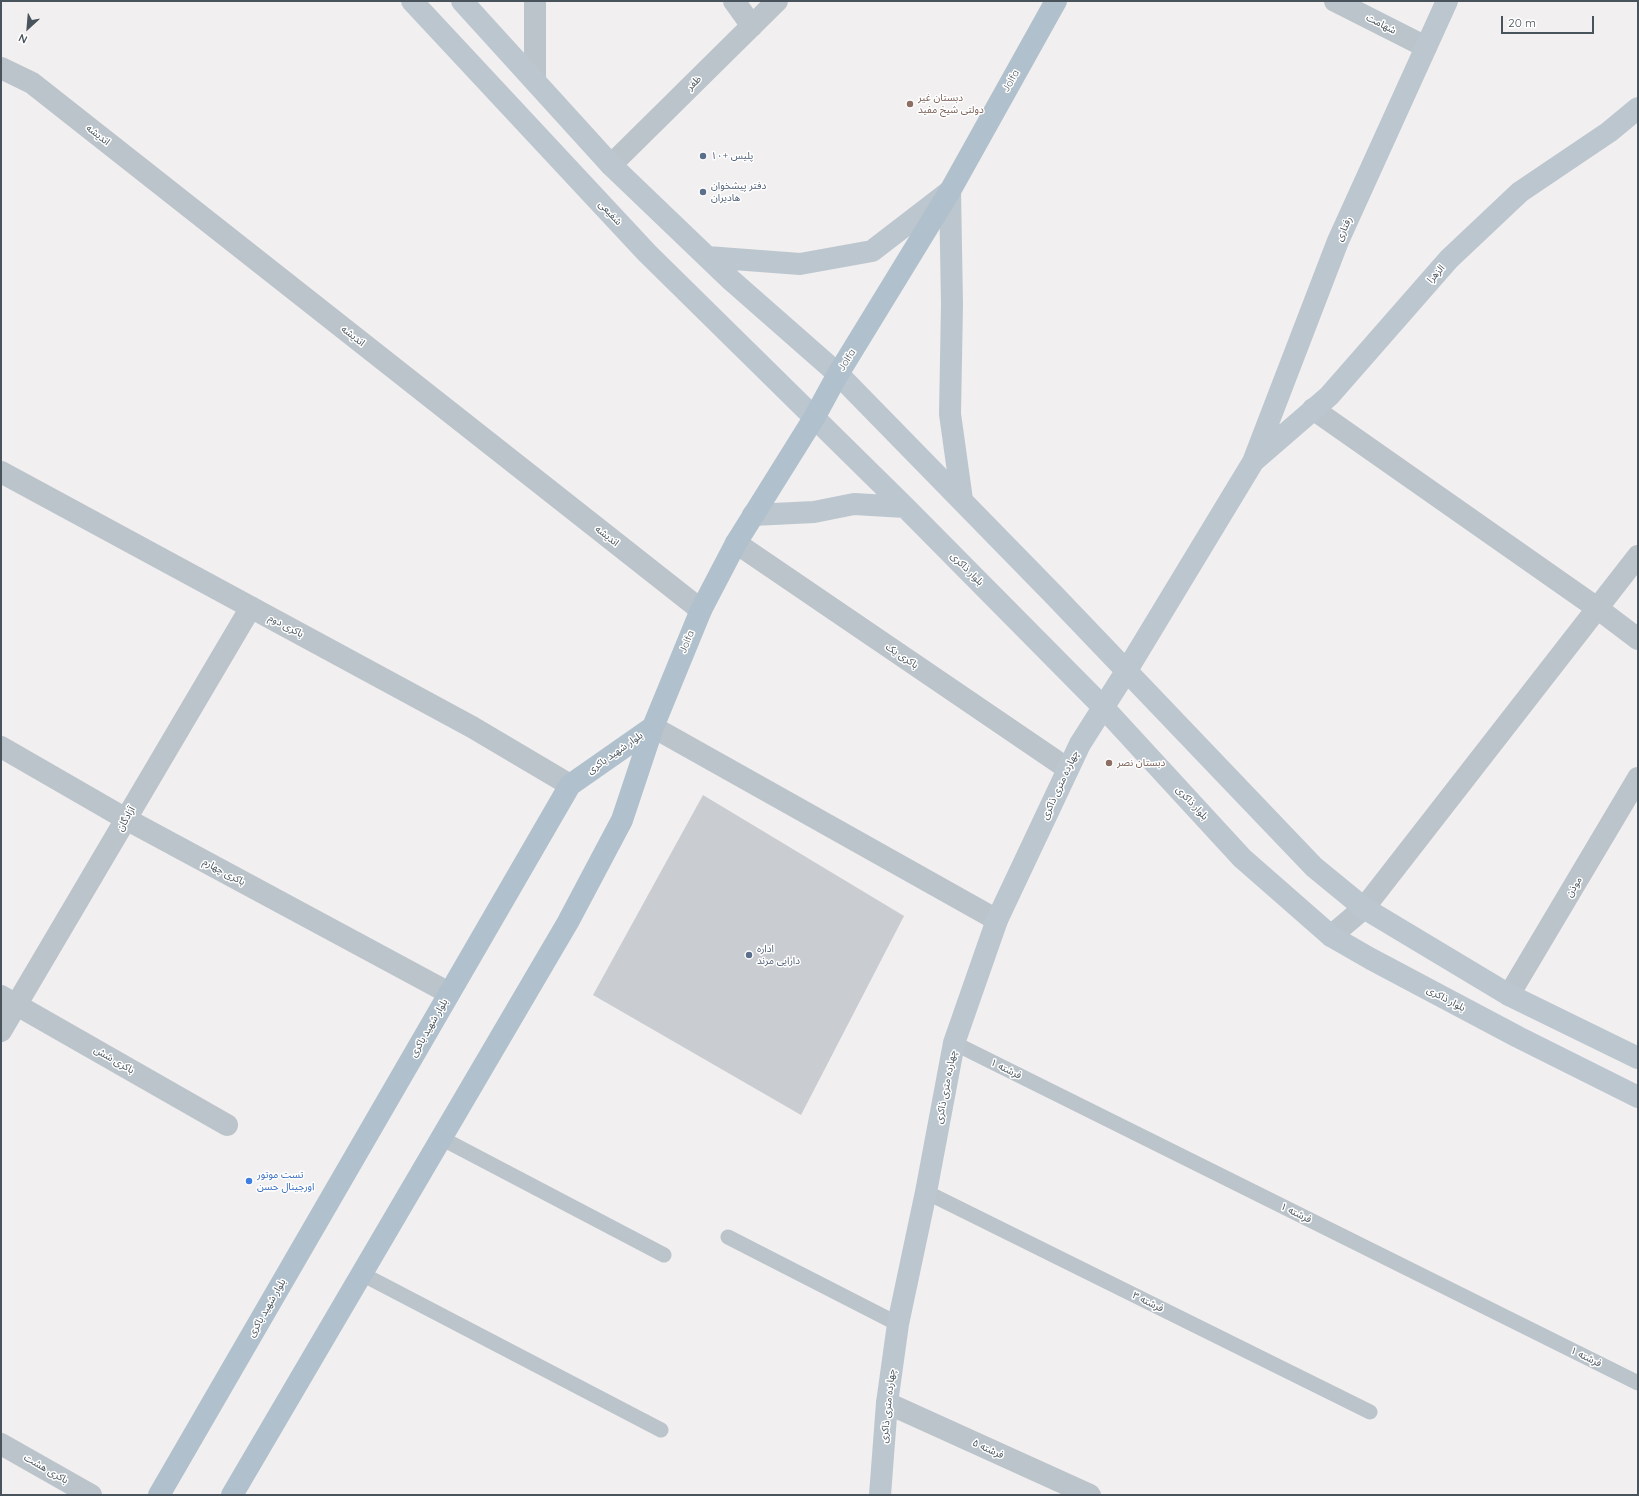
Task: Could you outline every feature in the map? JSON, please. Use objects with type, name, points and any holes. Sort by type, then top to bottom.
[{"type":"main road","name":"Jolfa","points":[[653,727],[700,610],[736,543],[814,418],[838,374],[950,191],[1056,1]]},
{"type":"main road","name":"بلوار شهید باکری","points":[[159,1495],[570,785],[653,727]]},
{"type":"main road","name":"بلوار شهید باکری","points":[[232,1495],[568,922],[622,820],[653,727]]},
{"type":"street","name":"شفیعی","points":[[412,1],[647,253],[814,418]]},
{"type":"street","points":[[462,1],[611,165],[707,257],[838,374],[962,500],[1314,867],[1364,908],[1509,995],[1638,1058]]},
{"type":"street","points":[[535,1],[535,81]]},
{"type":"street","points":[[734,1],[752,26]]},
{"type":"street","name":"ظفر","points":[[611,165],[777,1]]},
{"type":"street","name":"شهامت","points":[[1335,1],[1426,47]]},
{"type":"street","name":"رفتاری","points":[[1253,462],[1338,241],[1447,1]]},
{"type":"street","name":"اندیشه","points":[[1,68],[32,83],[700,610]]},
{"type":"street","name":"الزهرا","points":[[1253,462],[1329,396],[1449,259],[1520,192],[1609,132],[1638,108]]},
{"type":"street","points":[[707,257],[800,264],[872,251],[950,191]]},
{"type":"street","points":[[950,191],[952,304],[950,414],[962,500]]},
{"type":"street","points":[[1313,409],[1597,608],[1638,639]]},
{"type":"street","name":"بلوار ذاکری","points":[[814,418],[905,506],[1103,707],[1242,858],[1331,936],[1518,1038],[1638,1097]]},
{"type":"street","name":"چهارده متری ذاکری","points":[[880,1495],[887,1403],[898,1324],[926,1192],[954,1043],[997,920],[1080,744],[1253,462]]},
{"type":"street","name":"باکری دوم","points":[[1,472],[472,727],[570,785]]},
{"type":"street","points":[[753,515],[814,512],[854,504],[905,506]]},
{"type":"street","name":"باکری یک","points":[[736,543],[1068,769]]},
{"type":"street","points":[[1331,936],[1364,908],[1638,556]]},
{"type":"street","name":"آزادگان","points":[[1,1031],[9,1000],[126,819],[251,607]]},
{"type":"street","points":[[653,727],[997,920]]},
{"type":"street","name":"باکری چهارم","points":[[1,747],[126,819],[449,993]]},
{"type":"street","name":"موذن","points":[[1509,995],[1638,778]]},
{"type":"street","name":"باکری شش","points":[[9,1000],[227,1125]]},
{"type":"street","name":"فرشته ۵","points":[[887,1403],[1090,1495]]},
{"type":"street","name":"باکری هشت","points":[[1,1444],[91,1495]]},
{"type":"lane","name":"فرشته ۱","points":[[954,1043],[1638,1383]]},
{"type":"lane","points":[[441,1138],[664,1255]]},
{"type":"lane","name":"فرشته ۳","points":[[926,1192],[1370,1412]]},
{"type":"lane","points":[[728,1237],[898,1324]]},
{"type":"lane","points":[[362,1274],[660,1430]]},
{"type":"building","name":"اداره دارایی مرند","points":[[703,795],[904,916],[801,1115],[593,995]]},
{"type":"place","name":"دبستان غیر دولتی شیخ مفید","points":[[910,104]]},
{"type":"place","name":"پلیس +۱۰","points":[[703,156]]},
{"type":"place","name":"دفتر پیشخوان هادیران","points":[[703,192]]},
{"type":"place","name":"دبستان نصر","points":[[1109,763]]},
{"type":"place","name":"اداره دارایی مرند","points":[[749,955]]},
{"type":"place","name":"تست موتور اورجینال حسن","points":[[249,1181]]}]
